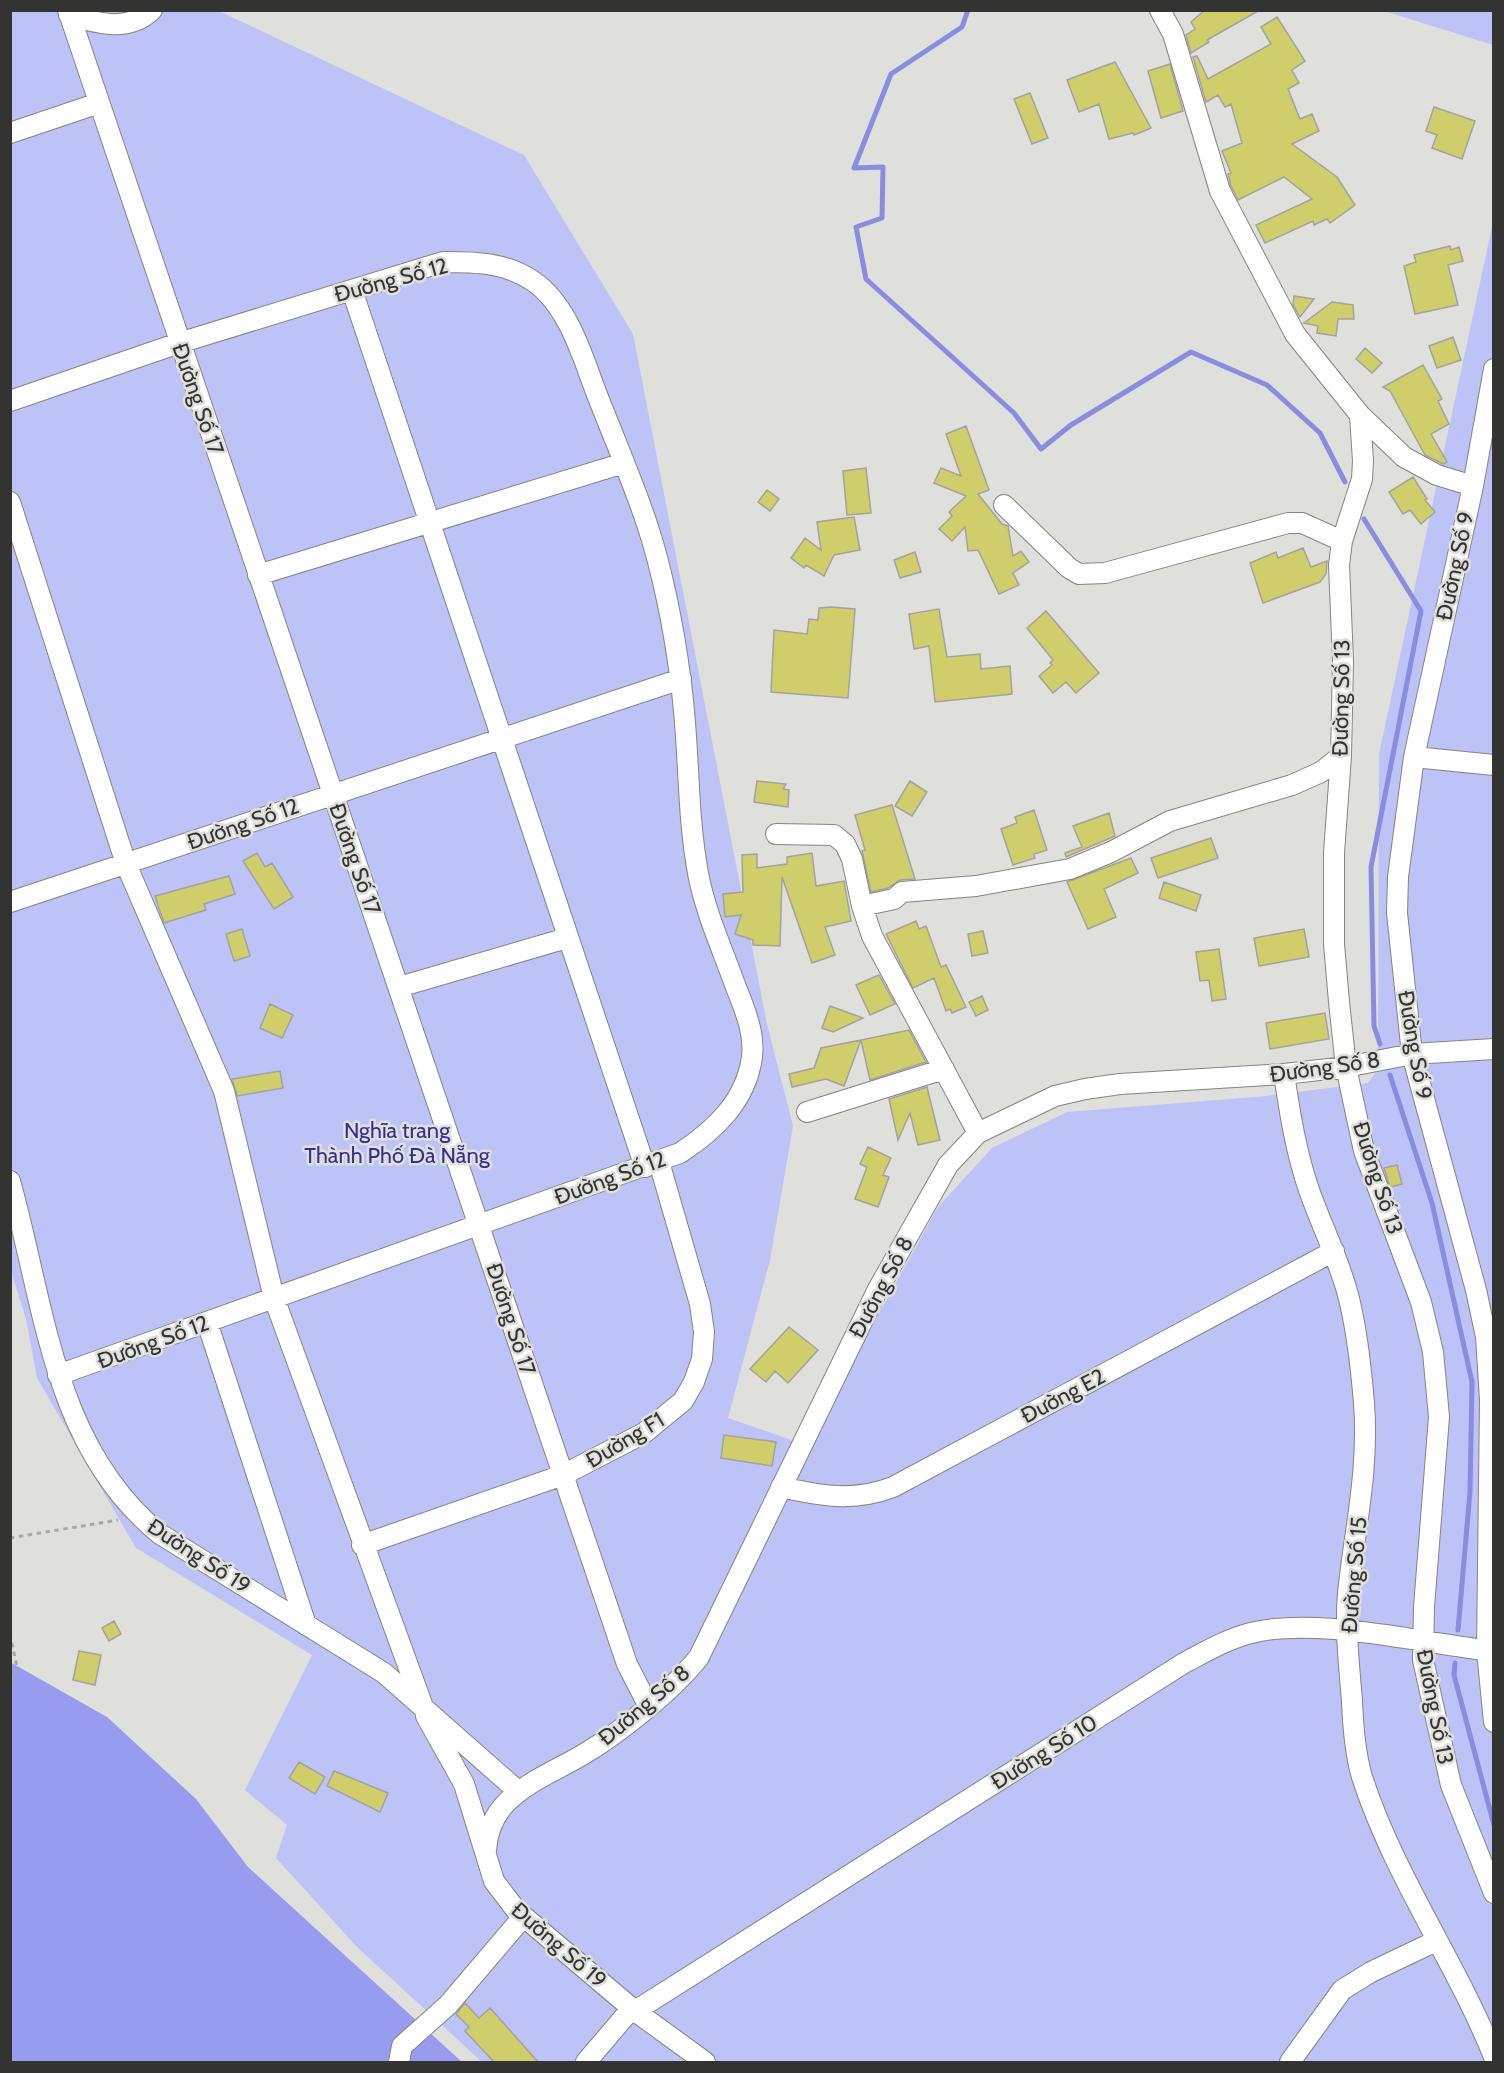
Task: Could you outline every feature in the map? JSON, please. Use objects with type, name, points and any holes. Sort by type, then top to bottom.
[{"type":"street","points":[[68,13],[111,26],[135,21],[152,10]]},
{"type":"street","points":[[1161,10],[1176,43],[1220,191],[1290,326],[1360,415],[1404,457],[1422,468],[1473,486]]},
{"type":"street","name":"Đường Số 17","points":[[68,13],[480,1225],[562,1475],[627,1664],[648,1705]]},
{"type":"street","points":[[10,133],[99,103]]},
{"type":"street","name":"Đường Số 12","points":[[10,401],[179,343],[443,262],[481,262],[508,267],[534,282],[556,305],[575,338],[648,525],[681,679],[692,835],[698,873],[704,902],[750,1026],[752,1054],[747,1081],[735,1103],[717,1124],[680,1153],[58,1376]]},
{"type":"street","name":"Đường F1","points":[[352,290],[503,738],[567,938],[652,1164],[700,1304],[704,1332],[702,1359],[694,1382],[683,1401],[666,1418],[645,1433],[562,1475],[362,1545]]},
{"type":"street","name":"Đường Số 9","points":[[1494,369],[1486,458],[1473,486],[1427,759],[1398,877],[1397,913],[1412,1054],[1490,1337],[1490,1651],[1494,1722]]},
{"type":"street","name":"Đường Số 13","points":[[1360,415],[1364,461],[1362,479],[1342,541],[1339,566],[1343,661],[1341,756],[1334,853],[1334,944],[1346,1067],[1364,1151],[1421,1302],[1433,1352],[1439,1417],[1422,1642],[1425,1680],[1451,1785],[1494,1893]]},
{"type":"street","points":[[258,575],[429,520],[624,463]]},
{"type":"street","points":[[10,502],[126,864],[224,1091],[274,1298],[417,1700]]},
{"type":"street","points":[[1004,505],[1069,568],[1079,574],[1105,573],[1288,523],[1302,523],[1342,541]]},
{"type":"street","name":"Đường Số 12","points":[[10,902],[681,679]]},
{"type":"street","points":[[862,906],[894,899],[902,892],[976,886],[1070,868],[1111,852],[1170,821],[1292,785],[1321,772],[1341,756]]},
{"type":"street","points":[[1427,759],[1494,765]]},
{"type":"street","points":[[776,834],[834,836],[845,844],[852,860],[862,906],[872,936],[978,1133]]},
{"type":"street","points":[[399,987],[567,938]]},
{"type":"street","name":"Đường Số 8","points":[[486,1851],[487,1836],[494,1819],[506,1803],[519,1792],[586,1753],[648,1705],[688,1671],[705,1648],[877,1291],[948,1166],[978,1133],[1055,1096],[1085,1089],[1120,1084],[1284,1074],[1346,1067],[1412,1054],[1494,1049]]},
{"type":"street","points":[[807,1112],[944,1069]]},
{"type":"street","name":"Đường Số 15","points":[[1284,1074],[1292,1134],[1309,1189],[1334,1251],[1354,1325],[1364,1404],[1365,1470],[1348,1595],[1347,1632],[1354,1740],[1362,1776],[1392,1853],[1480,2022],[1494,2057]]},
{"type":"street","name":"Đường Số 19","points":[[10,1181],[58,1376],[75,1420],[114,1489],[134,1513],[160,1534],[384,1673],[519,1792]]},
{"type":"street","name":"Đường E2","points":[[781,1487],[823,1496],[854,1498],[893,1486],[1334,1251]]},
{"type":"street","points":[[207,1322],[306,1625]]},
{"type":"street","name":"Đường Số 10","points":[[586,2062],[634,2010],[1184,1663],[1217,1646],[1252,1633],[1289,1628],[1347,1632],[1490,1651]]},
{"type":"street","name":"Đường Số 19","points":[[417,1700],[464,1784],[494,1881],[523,1917],[634,2010],[705,2062]]},
{"type":"street","points":[[399,2062],[402,2046],[448,2005],[523,1917]]},
{"type":"street","points":[[1290,2062],[1342,1990],[1371,1972],[1436,1941]]},
{"type":"path","points":[[10,1538],[114,1522]]},
{"type":"path","points":[[10,1634],[17,1667],[10,1685]]},
{"type":"green space","name":"Nghĩa trang Thành Phố Đà Nẵng","points":[[10,11],[219,11],[524,155],[633,334],[767,1024],[793,1126],[770,1260],[728,1418],[806,1445],[938,1207],[992,1148],[1067,1112],[1267,1096],[1368,1083],[1378,1069],[1379,754],[1493,222],[1493,2062],[482,2062],[357,1947],[276,1858],[287,1825],[245,1790],[312,1655],[136,1548],[37,1378],[26,1319],[11,1271]]},
{"type":"green space","points":[[1384,11],[1493,11],[1493,45]]},
{"type":"shaded area","points":[[10,1662],[107,1717],[196,1799],[248,1867],[462,2062],[11,2062]]},
{"type":"building","points":[[1205,10],[1260,10],[1207,40],[1209,42],[1191,53],[1186,35],[1195,29],[1191,22]]},
{"type":"building","points":[[1277,17],[1305,61],[1292,70],[1299,83],[1288,89],[1300,119],[1312,114],[1319,131],[1292,144],[1337,177],[1355,205],[1330,223],[1327,219],[1314,225],[1313,221],[1265,243],[1256,225],[1312,199],[1284,177],[1238,200],[1231,186],[1228,174],[1231,173],[1222,151],[1242,143],[1231,104],[1225,107],[1218,95],[1206,102],[1193,57],[1197,56],[1208,79],[1271,44],[1261,27]]},
{"type":"building","points":[[1115,62],[1151,128],[1134,135],[1133,133],[1109,139],[1099,104],[1079,112],[1067,80]]},
{"type":"building","points":[[1170,64],[1183,111],[1161,118],[1148,71]]},
{"type":"building","points":[[1030,93],[1048,138],[1032,144],[1014,99]]},
{"type":"building","points":[[1434,107],[1475,121],[1462,159],[1432,148],[1437,135],[1426,131]]},
{"type":"building","points":[[1450,246],[1451,250],[1459,247],[1463,261],[1448,265],[1458,305],[1415,314],[1404,266],[1416,262],[1414,255]]},
{"type":"building","points":[[1294,296],[1314,299],[1300,317],[1293,305]]},
{"type":"building","points":[[1332,302],[1353,305],[1354,319],[1338,319],[1336,336],[1317,333],[1318,326],[1304,323]]},
{"type":"building","points":[[1453,337],[1461,360],[1437,368],[1429,346]]},
{"type":"building","points":[[1365,348],[1382,363],[1372,373],[1356,359]]},
{"type":"building","points":[[1423,365],[1442,399],[1438,401],[1449,424],[1431,434],[1447,462],[1443,464],[1425,455],[1390,391],[1383,387]]},
{"type":"building","points":[[966,426],[989,490],[978,494],[1002,524],[1008,526],[1013,556],[1021,551],[1029,562],[1013,573],[1019,585],[999,594],[978,550],[968,551],[965,527],[952,541],[939,529],[952,516],[949,512],[966,496],[934,483],[941,468],[961,476],[946,434]]},
{"type":"building","points":[[866,468],[871,513],[847,515],[843,471]]},
{"type":"building","points":[[1413,477],[1427,499],[1425,500],[1435,512],[1421,524],[1410,510],[1403,514],[1389,492]]},
{"type":"building","points":[[767,490],[779,499],[770,511],[758,502]]},
{"type":"building","points":[[854,517],[860,550],[834,555],[824,576],[806,565],[804,568],[791,558],[805,538],[821,550],[817,522]]},
{"type":"building","points":[[1303,548],[1311,567],[1327,561],[1326,574],[1320,582],[1263,603],[1250,563],[1276,552],[1278,558]]},
{"type":"building","points":[[915,552],[921,572],[900,578],[894,560]]},
{"type":"building","points":[[819,608],[855,609],[848,698],[771,692],[774,630],[807,634],[809,619],[818,620]]},
{"type":"building","points":[[939,609],[947,657],[980,654],[981,669],[1010,666],[1012,694],[935,702],[929,646],[914,649],[909,614]]},
{"type":"building","points":[[1046,611],[1099,673],[1076,693],[1066,682],[1053,693],[1039,676],[1052,665],[1050,663],[1053,660],[1027,628]]},
{"type":"building","points":[[757,781],[786,784],[783,789],[789,790],[788,807],[754,802]]},
{"type":"building","points":[[910,781],[927,792],[912,816],[895,806]]},
{"type":"building","points":[[892,805],[915,879],[900,880],[888,888],[871,892],[862,851],[865,850],[855,815]]},
{"type":"building","points":[[1034,810],[1047,850],[1034,854],[1035,858],[1013,865],[1001,829],[1017,823],[1015,817]]},
{"type":"building","points":[[1109,813],[1115,836],[1066,857],[1065,853],[1082,847],[1073,826]]},
{"type":"building","points":[[1211,838],[1218,858],[1158,878],[1151,858]]},
{"type":"building","points":[[257,853],[265,867],[272,863],[293,897],[274,909],[243,861]]},
{"type":"building","points":[[812,853],[816,886],[844,881],[851,921],[825,927],[835,955],[812,963],[782,877],[780,946],[753,945],[753,940],[735,934],[741,915],[725,917],[723,894],[743,892],[742,855],[757,854],[757,868],[787,864],[787,857]]},
{"type":"building","points":[[1131,858],[1138,873],[1104,889],[1116,917],[1088,929],[1067,882]]},
{"type":"building","points":[[229,876],[235,894],[204,904],[206,910],[164,923],[155,896]]},
{"type":"building","points":[[1164,882],[1201,895],[1196,911],[1159,898]]},
{"type":"building","points":[[916,921],[919,929],[926,926],[941,967],[946,965],[966,1007],[952,1013],[950,1009],[946,1011],[934,978],[913,988],[886,934]]},
{"type":"building","points":[[242,929],[250,956],[234,961],[226,934]]},
{"type":"building","points":[[1304,929],[1309,957],[1259,966],[1254,938]]},
{"type":"building","points":[[983,931],[988,953],[972,956],[968,934]]},
{"type":"building","points":[[1219,949],[1226,999],[1212,1001],[1209,980],[1200,981],[1196,952]]},
{"type":"building","points":[[879,975],[895,1004],[870,1015],[856,985]]},
{"type":"building","points":[[982,996],[988,1010],[976,1016],[969,1002]]},
{"type":"building","points":[[270,1004],[293,1015],[282,1038],[260,1028]]},
{"type":"building","points":[[830,1006],[863,1018],[833,1032],[822,1028]]},
{"type":"building","points":[[1325,1013],[1329,1039],[1270,1049],[1266,1023]]},
{"type":"building","points":[[909,1030],[926,1062],[870,1080],[861,1040]]},
{"type":"building","points":[[861,1040],[844,1086],[826,1079],[792,1087],[789,1074],[814,1068],[821,1048]]},
{"type":"building","points":[[280,1071],[283,1088],[237,1096],[232,1079]]},
{"type":"building","points":[[927,1087],[940,1140],[918,1145],[910,1113],[898,1140],[889,1099]]},
{"type":"building","points":[[868,1147],[891,1158],[883,1175],[889,1177],[878,1207],[855,1199],[867,1167],[860,1164]]},
{"type":"building","points":[[1397,1165],[1402,1184],[1390,1187],[1384,1168]]},
{"type":"building","points":[[789,1327],[818,1350],[788,1383],[775,1371],[766,1382],[750,1369]]},
{"type":"building","points":[[724,1435],[776,1442],[772,1466],[721,1458]]},
{"type":"building","points":[[114,1621],[121,1634],[109,1641],[102,1628]]},
{"type":"building","points":[[79,1651],[101,1655],[95,1685],[73,1680]]},
{"type":"building","points":[[299,1762],[325,1777],[315,1794],[289,1778]]},
{"type":"building","points":[[334,1771],[388,1793],[380,1812],[327,1786]]},
{"type":"building","points":[[465,2003],[479,2018],[490,2008],[538,2062],[494,2062],[465,2031],[469,2027],[456,2014]]},
{"type":"waterway","points":[[968,10],[962,27],[891,74],[854,168],[883,167],[882,218],[856,227],[866,279],[1014,413],[1041,449],[1071,425],[1191,352],[1267,385],[1320,433],[1345,482]]},
{"type":"waterway","points":[[1364,519],[1421,611],[1371,867],[1374,1026],[1380,1044]]},
{"type":"waterway","points":[[1390,1075],[1432,1203],[1472,1382],[1470,1492],[1458,1630]]},
{"type":"waterway","points":[[1455,1663],[1454,1675],[1494,1825]]}]
